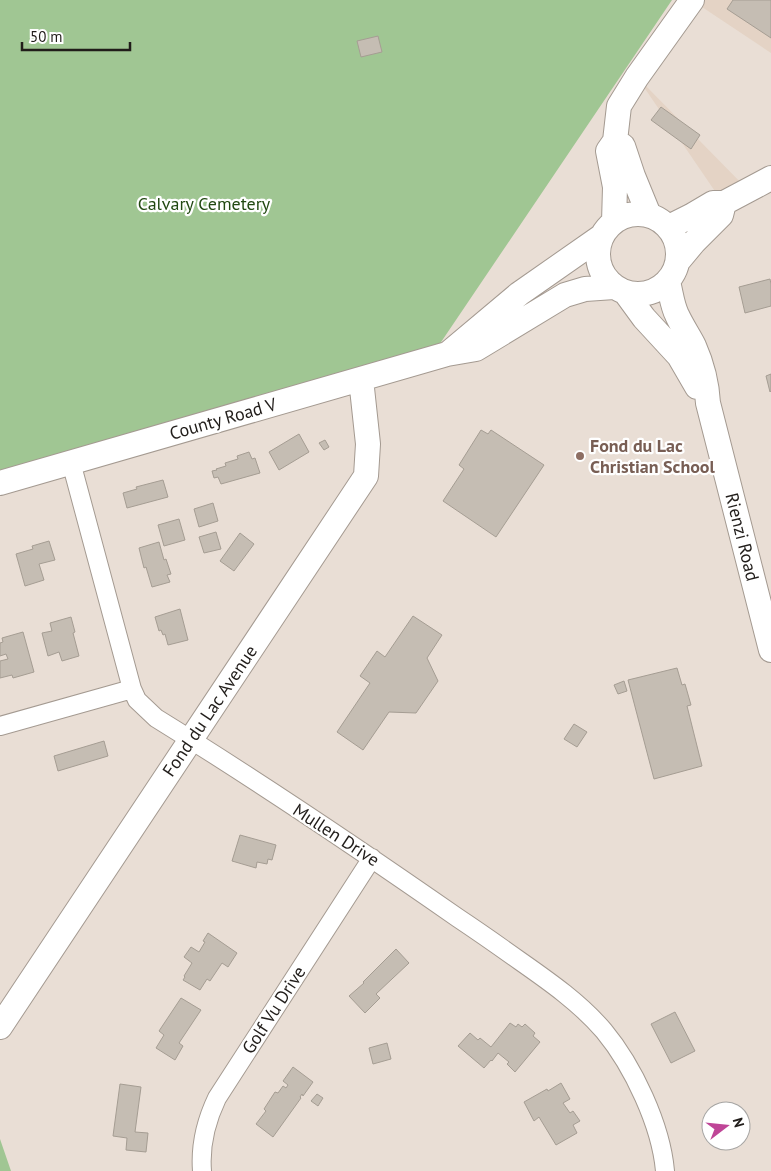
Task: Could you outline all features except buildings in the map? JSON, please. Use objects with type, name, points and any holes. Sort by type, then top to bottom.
[{"type":"main road","points":[[692,0],[637,77],[619,106],[615,140],[608,151],[615,187],[608,229],[598,247],[598,258],[606,279],[620,290],[679,356],[692,380],[708,403]]},
{"type":"main road","points":[[446,354],[476,349],[566,295],[584,289],[620,290],[636,295],[648,294],[668,282],[675,272],[678,260],[679,248],[675,237],[659,221],[633,176],[623,146],[615,140]]},
{"type":"main road","points":[[446,354],[518,294],[627,215],[638,213],[659,221],[692,216],[713,203],[724,203],[771,178]]},
{"type":"main road","points":[[678,260],[722,216],[724,203]]},
{"type":"main road","name":"Rienzi Road","points":[[668,282],[677,315],[694,347],[702,368],[708,403],[771,650]]},
{"type":"main road","name":"County Road V","points":[[0,482],[446,354]]},
{"type":"main road","name":"Fond du Lac Avenue","points":[[0,1028],[366,476],[368,444],[360,380]]},
{"type":"street","name":"Mullen Drive","points":[[70,462],[132,689],[137,700],[156,718],[372,858],[547,980],[576,1003],[617,1047],[641,1092],[655,1125],[665,1171]]},
{"type":"street","points":[[0,726],[132,689]]},
{"type":"street","name":"Golf Vu Drive","points":[[202,1171],[201,1155],[204,1137],[208,1119],[217,1098],[372,858]]},
{"type":"shaded area","points":[[692,0],[771,0],[771,53],[699,5]]},
{"type":"shaded area","points":[[637,77],[646,86],[748,190],[723,203]]},
{"type":"green space","name":"Calvary Cemetery","points":[[0,0],[672,0],[433,354],[0,470]]},
{"type":"green space","points":[[0,1139],[11,1171],[0,1171]]},
{"type":"place","name":"Fond du Lac Christian School","points":[[580,456]]}]
